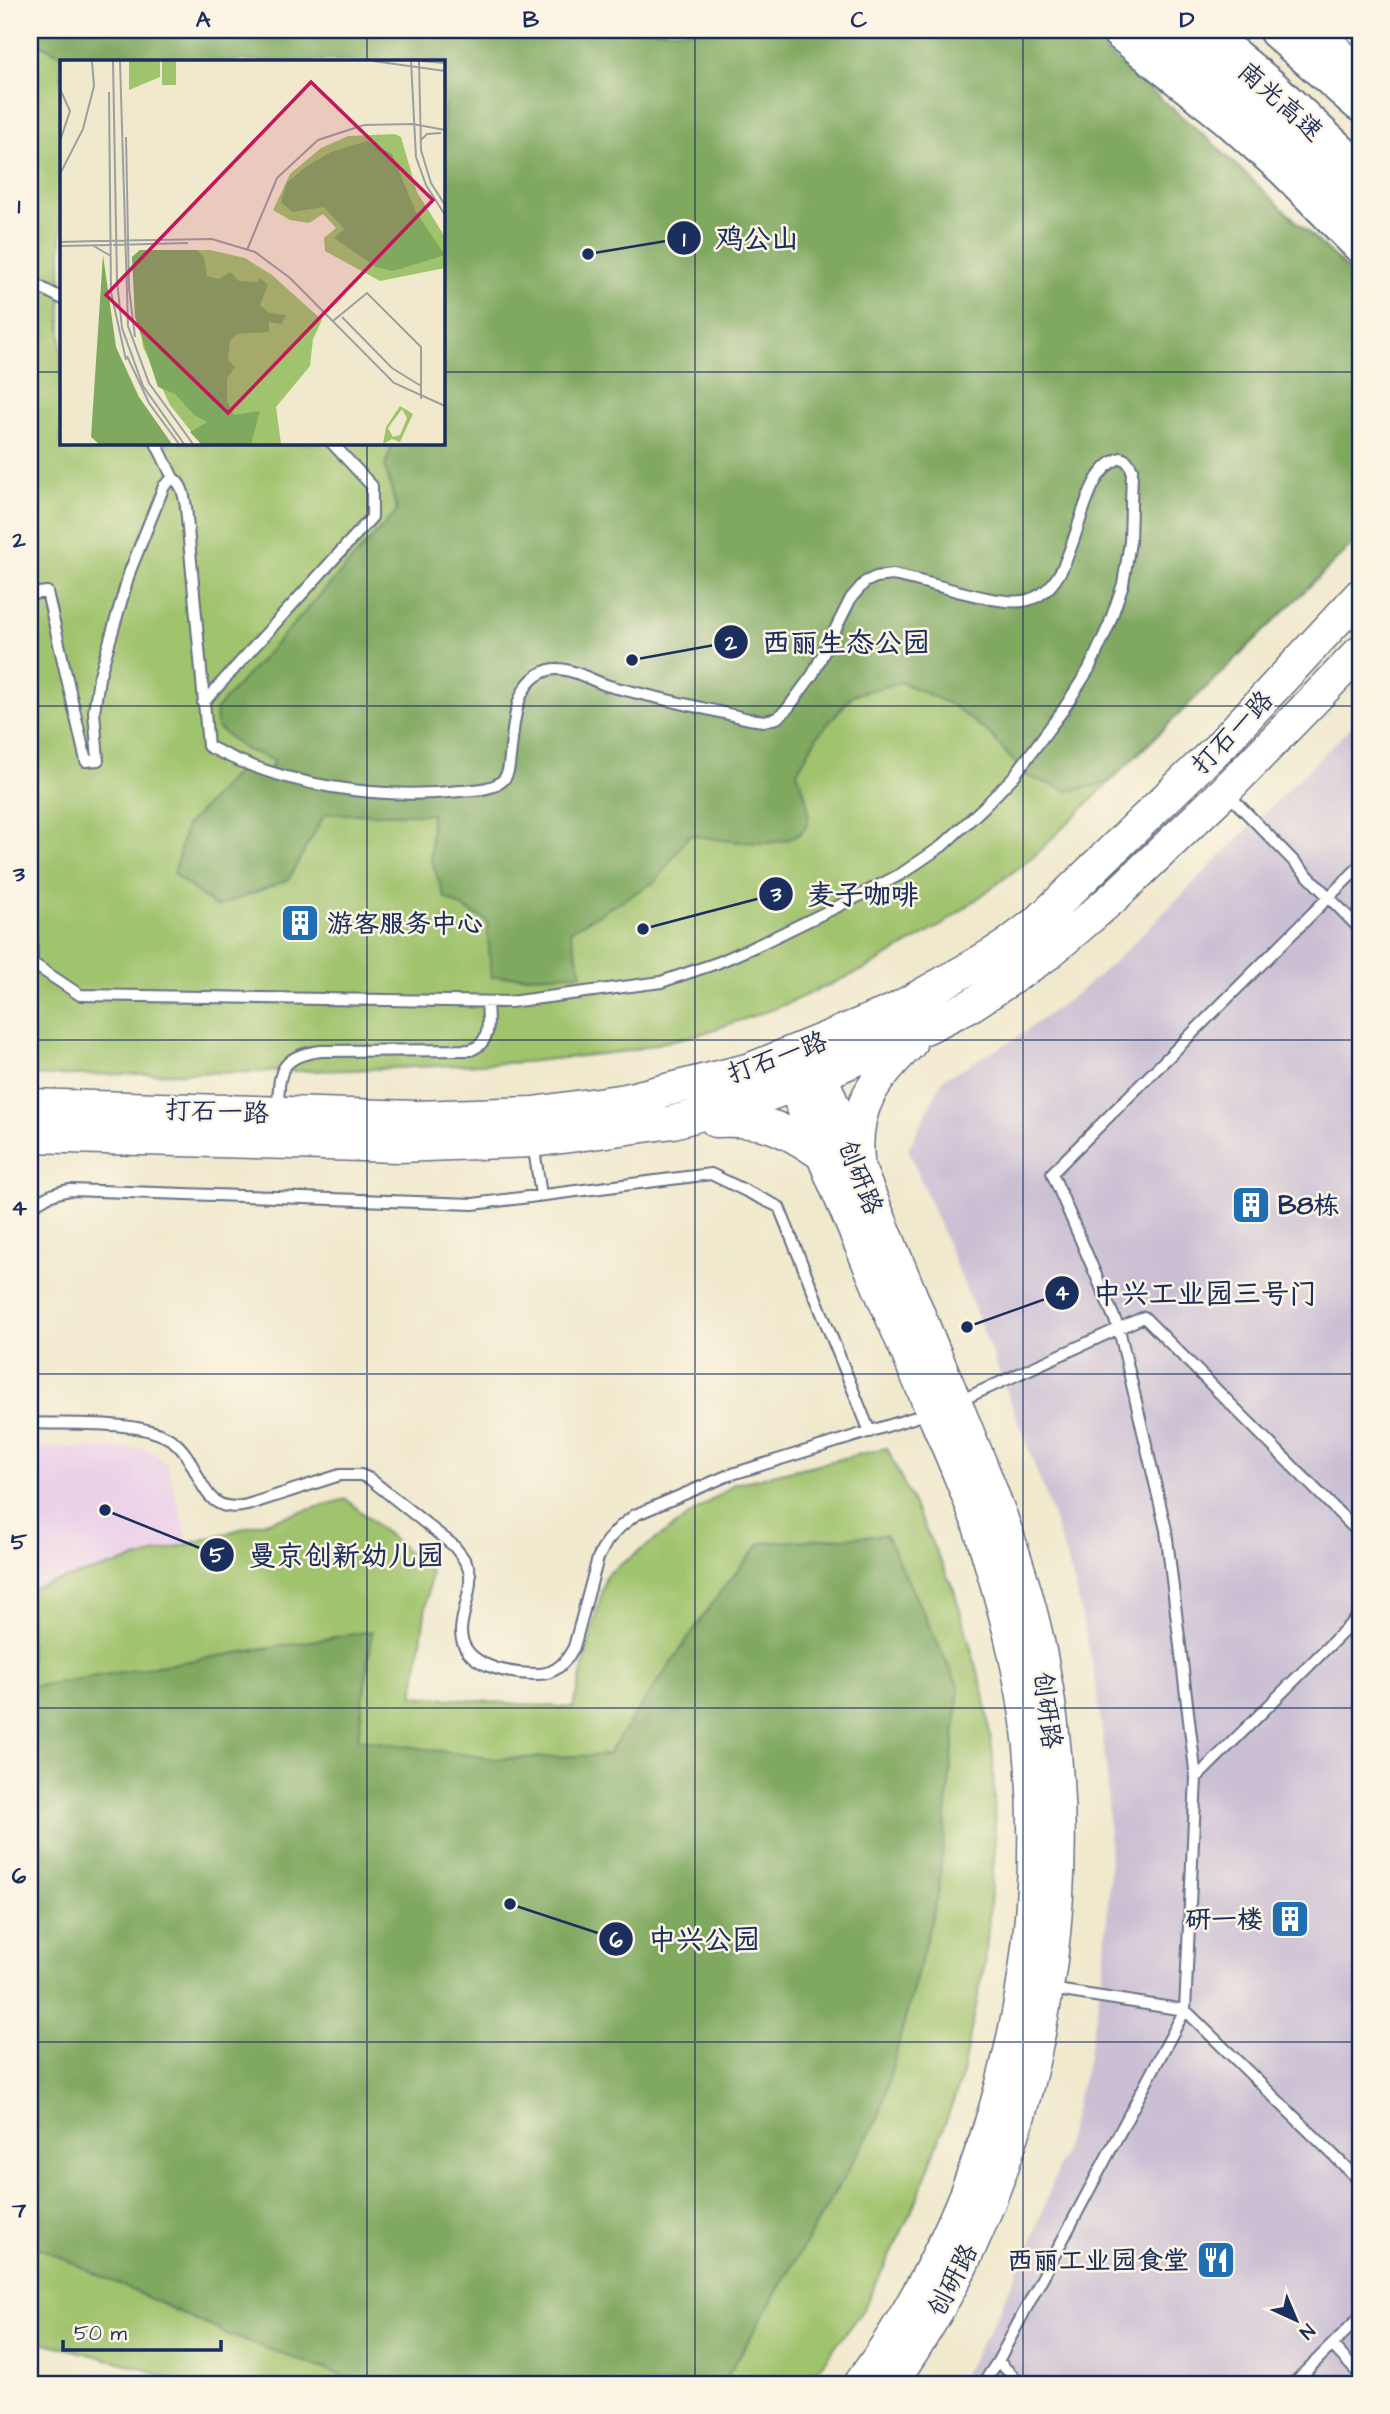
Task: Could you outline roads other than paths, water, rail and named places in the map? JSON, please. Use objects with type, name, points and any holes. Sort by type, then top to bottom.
[{"type":"highway","points":[[1119,30],[1169,68],[1284,166],[1360,243]]},
{"type":"highway","name":"南光高速","points":[[1200,30],[1271,89],[1360,173]]},
{"type":"highway","name":"南光高速","points":[[1278,30],[1360,102]]},
{"type":"main road","points":[[1170,30],[1259,105],[1360,200]]},
{"type":"main road","points":[[1311,30],[1360,75]]},
{"type":"main road","name":"打石一路","points":[[30,1136],[399,1146],[533,1141],[673,1122],[733,1106],[1006,946],[1040,920],[1220,746],[1360,595]]},
{"type":"main road","name":"打石一路","points":[[30,1105],[416,1117],[533,1113],[663,1093],[751,1069],[801,1066],[927,1027],[973,1004],[1045,956],[1114,897],[1225,791],[1360,652]]},
{"type":"main road","points":[[860,1175],[856,1140],[863,1107],[874,1083],[885,1068],[927,1027]]},
{"type":"main road","name":"创研路","points":[[801,1066],[823,1155],[944,1408],[1004,1522],[1041,1656],[1051,1721],[1058,1841],[1056,1912],[1036,1986],[1019,2113],[995,2188],[965,2258],[923,2334],[891,2384]]},
{"type":"main road","name":"创研路","points":[[801,1066],[860,1175],[944,1408]]},
{"type":"main road","points":[[673,1122],[739,1120],[763,1123],[783,1129],[823,1155]]},
{"type":"main road","name":"创研路","points":[[860,2384],[892,2338],[925,2282],[954,2224],[998,2104],[1016,2027],[1036,1986]]},
{"type":"lane","points":[[30,282],[60,297]]},
{"type":"lane","points":[[30,897],[32,963],[80,995],[487,1003],[661,982],[756,946],[853,900],[901,874],[942,846],[985,807],[1014,776],[1056,721],[1089,669],[1109,625],[1123,584],[1130,542],[1132,470],[1127,461],[1121,458],[1110,461],[1095,482],[1062,569],[1053,583],[1032,599],[1020,601],[985,597],[892,575],[865,582],[851,598],[813,674],[794,701],[777,718],[764,721],[749,719],[606,685],[556,669],[545,671],[533,679],[523,691],[516,709],[508,773],[501,782],[489,787],[441,793],[358,790],[298,779],[239,762],[208,746],[186,507],[183,491],[178,481],[173,478],[156,444]]},
{"type":"lane","points":[[203,703],[372,517],[372,486],[333,444]]},
{"type":"lane","points":[[30,594],[47,592],[86,761],[98,760],[94,712],[99,678],[130,571],[164,486],[173,478]]},
{"type":"lane","points":[[1225,791],[1360,929]]},
{"type":"lane","points":[[983,2384],[998,2361],[1185,2010],[1196,1778],[1166,1530],[1119,1329],[1052,1174],[1360,866]]},
{"type":"lane","points":[[278,1113],[279,1078],[282,1068],[292,1059],[304,1053],[321,1051],[471,1051],[480,1047],[486,1039],[487,1003]]},
{"type":"lane","points":[[533,1141],[541,1195]]},
{"type":"lane","points":[[30,1209],[47,1196],[70,1190],[472,1204],[711,1174],[779,1207],[870,1432]]},
{"type":"lane","points":[[30,1423],[134,1427],[160,1434],[183,1449],[191,1460],[204,1491],[212,1500],[235,1508],[340,1475],[361,1475],[370,1479],[454,1546],[464,1559],[470,1574],[461,1631],[464,1647],[475,1660],[490,1667],[536,1674],[556,1669],[567,1660],[574,1647],[598,1558],[607,1541],[635,1515],[729,1475],[944,1408],[1144,1317],[1360,1534]]},
{"type":"lane","points":[[1196,1778],[1360,1615]]},
{"type":"lane","points":[[1036,1986],[1185,2010],[1360,2181]]},
{"type":"lane","points":[[1293,2384],[1360,2317]]},
{"type":"lane","points":[[1332,2345],[1360,2375]]},
{"type":"lane","points":[[998,2361],[1021,2384]]},
{"type":"place","name":"鸡公山","points":[[588,254]]},
{"type":"place","name":"西丽生态公园","points":[[632,660]]},
{"type":"place","name":"游客服务中心","points":[[300,923]]},
{"type":"place","name":"麦子咖啡","points":[[643,929]]},
{"type":"place","name":"B8栋","points":[[1251,1205]]},
{"type":"place","name":"中兴工业园三号门","points":[[967,1327]]},
{"type":"place","name":"曼京创新幼儿园","points":[[105,1510]]},
{"type":"place","name":"中兴公园","points":[[510,1904]]},
{"type":"place","name":"研一楼","points":[[1290,1919]]},
{"type":"place","name":"西丽工业园食堂","points":[[1216,2260]]}]
